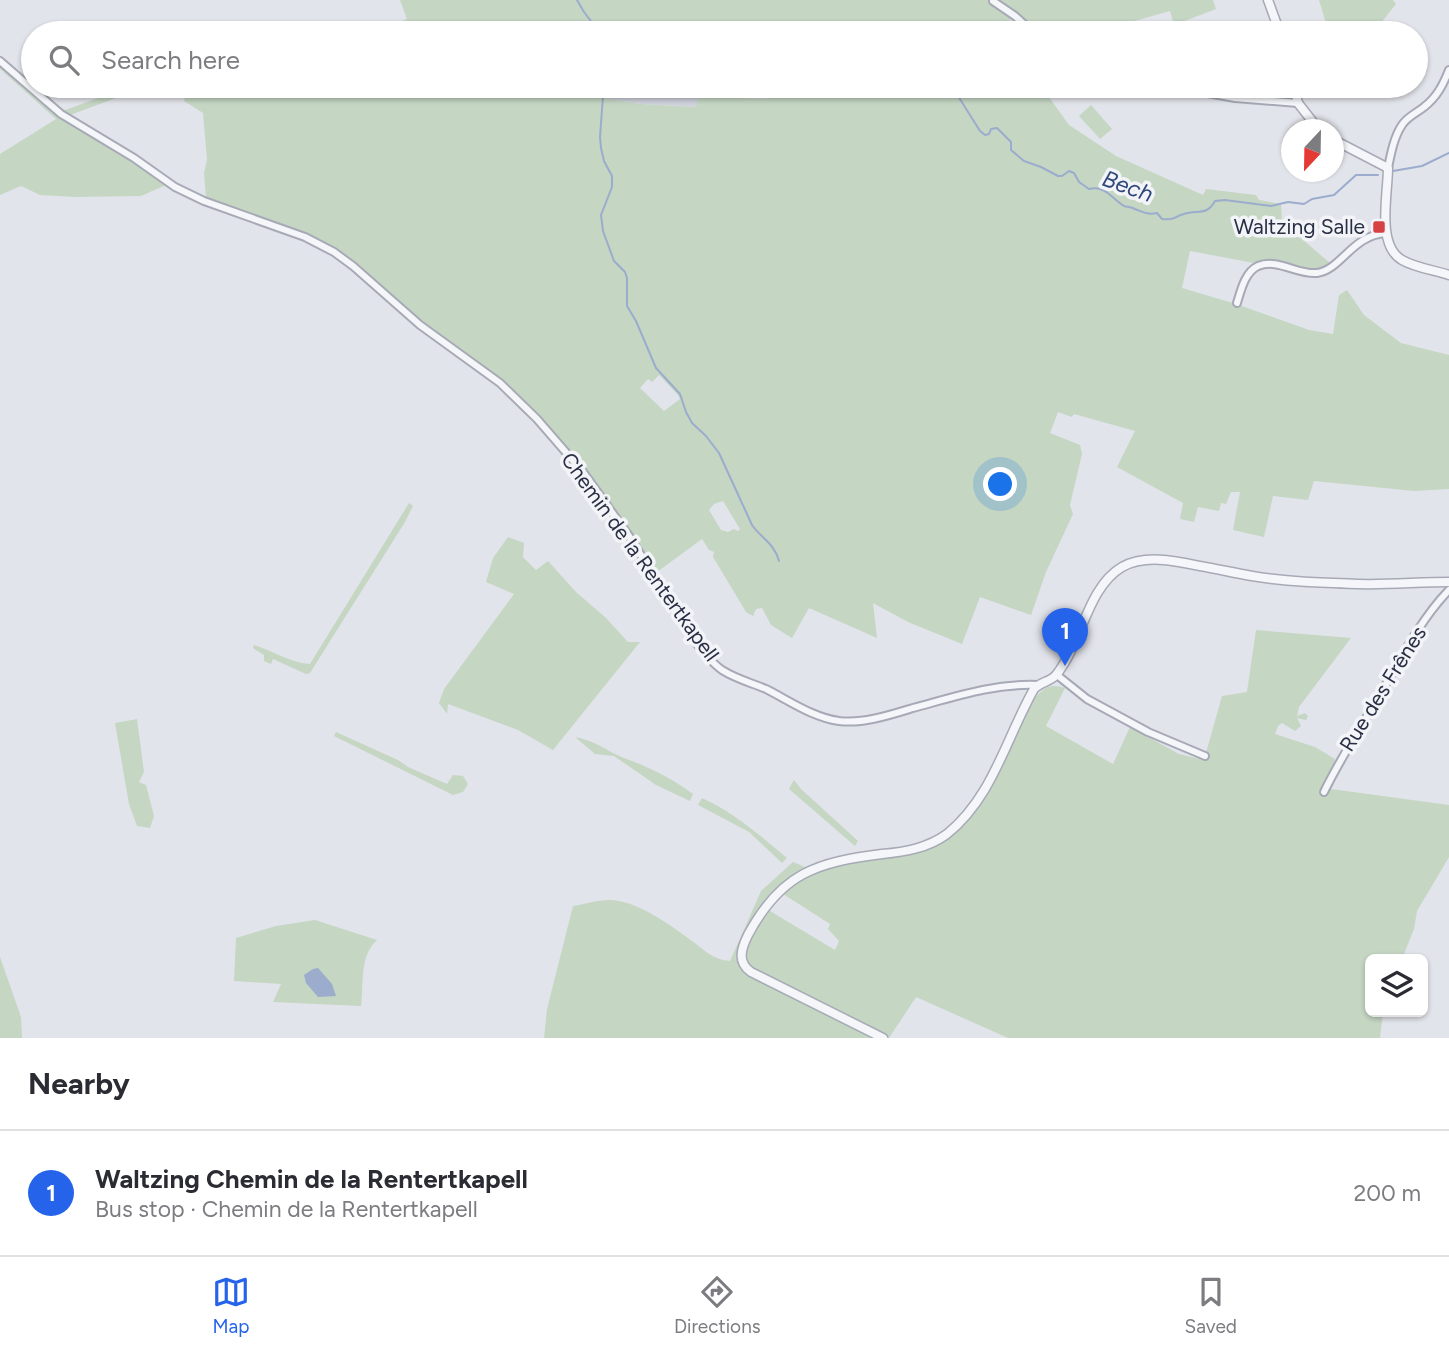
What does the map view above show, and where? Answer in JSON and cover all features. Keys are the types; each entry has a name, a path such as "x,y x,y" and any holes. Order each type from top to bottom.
{"street":[{"path":"1268,0 1276,21"},
{"path":"993,1 1021,21"},
{"name":"Chemin de la Rentertkapell","path":"0,61 21,79"},
{"path":"1449,70 1434,99 1408,117 1392,150 1388,168 1386,233 1392,252 1401,259 1449,275"},
{"name":"Chemin de la Rentertkapell","path":"43,98 61,114 134,158 175,187 204,201 305,237 334,252 420,325 500,383 537,419 583,472 629,536 696,643 709,659 723,670 809,712 841,721 897,713 974,691 1018,684 1038,685 1057,675"},
{"path":"1235,98 1298,103"},
{"path":"1297,98 1310,119"},
{"path":"1344,145 1388,168"},
{"path":"1237,303 1247,276 1256,267 1278,264 1319,273 1332,266 1363,239 1386,233"},
{"path":"1205,756 1148,732 1087,699 1057,675 1074,647 1098,591 1108,578 1123,567 1153,560 1299,581 1361,584 1449,582"},
{"name":"Rue des Frênes","path":"1324,792 1338,762 1408,648 1439,600 1449,590"},
{"path":"883,1038 751,972 741,962 745,942 765,908 791,881 810,870 828,863 904,852 929,845 961,821 992,778 1029,698 1038,685"}],"shaded area":[{"path":"604,98 699,98 697,107 640,104"}],"green space":[{"path":"400,0 1213,0 1216,9 1184,21 1173,21 1170,11 1135,21 1026,21 1015,17 1010,21 402,21 407,19"},
{"path":"1319,0 1393,0 1396,4 1383,21 1325,21"},
{"path":"0,57 21,77 21,88 0,69"},
{"path":"32,98 44,98 65,110 98,98 116,98 70,115 139,157 182,189 206,198 204,173 207,160 203,113 184,101 185,98 604,98 640,104 696,107 698,98 1050,98 1069,125 1116,156 1203,195 1206,189 1256,195 1259,200 1281,204 1282,222 1330,263 1320,269 1309,270 1279,261 1254,263 1190,251 1182,288 1309,330 1333,334 1339,295 1347,290 1364,315 1401,343 1449,355 1449,489 1414,491 1314,481 1308,500 1273,496 1264,537 1233,530 1240,492 1231,492 1226,504 1221,503 1219,511 1198,507 1194,522 1180,519 1183,503 1117,467 1135,431 1058,412 1050,433 1080,445 1082,454 1070,505 1073,514 1046,572 1031,615 980,597 962,644 908,622 873,603 877,638 809,608 792,638 771,625 762,608 756,609 753,616 746,612 713,557 714,552 709,550 702,539 657,572 618,512 574,456 525,404 471,357 465,361 404,315 330,253 293,235 215,208 166,185 141,196 40,195 21,186 0,195 0,154 56,119","holes":["659,375 680,399 664,411 640,388 648,379 652,382","723,501 740,529 728,532 721,530 709,510 714,504"]},
{"path":"1091,105 1112,129 1100,139 1079,116"},
{"path":"409,503 413,506 405,522 310,673 306,674 273,659 271,664 264,661 264,655 253,648 254,645 310,664"},
{"path":"508,537 524,543 523,557 536,570 548,561 628,642 640,642 553,750 518,730 448,704 447,714 439,703 444,689 514,594 486,582 493,558"},
{"path":"1256,630 1351,638 1299,707 1297,716 1305,713 1308,716 1306,720 1297,718 1301,726 1295,731 1282,723 1275,734 1315,747 1335,759 1334,763 1344,761 1331,789 1449,805 1449,857 1417,911 1414,929 1404,954 1365,954 1365,1017 1382,1017 1380,1038 1008,1038 916,997 889,1038 544,1038 547,1009 573,906 610,900 631,904 664,921 714,957 730,961 761,891 793,862 805,867 841,857 903,847 927,840 944,831 988,778 1033,699 1048,687 1065,688 1046,726 1113,764 1130,727 1179,754 1204,760 1222,696 1247,692","holes":["780,892 830,924 828,929 839,941 835,950 765,908"]},
{"path":"137,719 144,772 139,782 146,785 154,816 150,828 137,826 129,804 115,723"},
{"path":"336,732 447,784 453,775 463,776 468,784 463,792 453,795 334,736"},
{"path":"575,737 676,782 693,794 690,801 656,785 614,756 595,754"},
{"path":"794,780 858,841 855,846 789,789"},
{"path":"702,798 736,817 787,858 782,863 749,832 698,805"},
{"path":"315,920 377,940 365,962 361,1006 273,1002 281,984 234,981 236,938 276,926"},
{"path":"0,957 21,1017 22,1038 0,1038"}],"water":[{"path":"318,968 332,984 336,996 318,997 306,983 304,975"}],"waterway":[{"name":"Bech","path":"577,0 591,21"},
{"path":"603,98 601,148 612,176 612,187 601,215 603,231 614,261 627,278 627,306 656,368 680,394 692,423 719,453 752,525 771,546 779,561"},
{"name":"Bech","path":"959,98 980,131 985,135 989,134 991,129 997,128 1011,142 1011,150 1024,161 1058,176 1069,171 1074,173 1079,182 1089,189 1100,189 1124,206 1145,213 1157,213 1162,219 1205,211 1215,201 1271,206 1288,202 1304,204 1312,199 1334,195 1356,175 1378,175"},
{"name":"Bech","path":"1393,171 1422,166 1449,153"}],"place":[{"name":"Waltzing Salle","path":"1379,227"},
{"name":"Waltzing Chemin de la Rentertkapell","path":"1065,666"}]}
